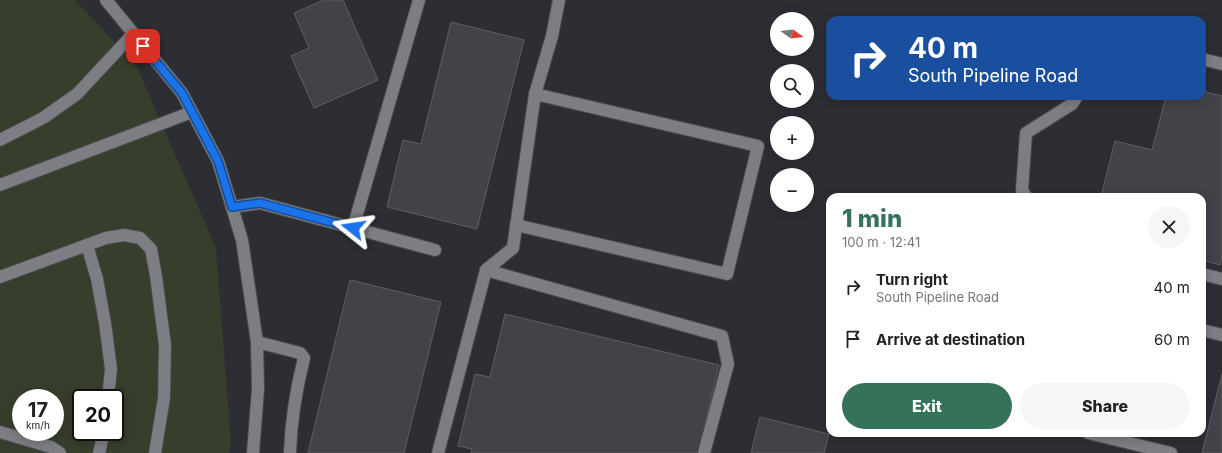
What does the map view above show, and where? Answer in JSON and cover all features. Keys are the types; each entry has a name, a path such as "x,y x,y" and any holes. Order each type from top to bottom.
{"street":[{"path":"106,0 182,93 218,161 242,240 257,342 258,389 252,453"},
{"path":"353,228 420,0"},
{"path":"438,453 486,270 513,248 536,94 552,36 559,0"},
{"path":"0,140 43,118 77,94 134,34"},
{"path":"1206,60 1222,64"},
{"path":"516,225 727,274 758,146 536,94"},
{"path":"1024,193 1022,190 1026,133 1072,104 1074,100"},
{"path":"0,185 192,112"},
{"path":"232,207 260,203 435,250"},
{"path":"0,277 106,238 124,235 140,238 150,249 156,276 165,346 164,398 155,453"},
{"path":"86,245 97,279 105,322 110,369 109,389"},
{"path":"486,270 722,336 728,364 704,453"},
{"path":"1206,275 1222,279"},
{"path":"1206,331 1222,335"},
{"path":"257,342 300,353 304,358 290,430 290,453"},
{"path":"0,432 51,447 60,453"},
{"path":"1104,437 1170,453"},
{"path":"99,453 102,441"}],"green space":[{"path":"0,0 75,0 136,65 216,248 231,443 229,453 0,453"}],"building":[{"path":"324,0 343,0 378,80 314,108 291,56 309,48 294,13"},
{"path":"451,22 524,40 477,229 387,207 403,140 421,144"},
{"path":"1206,92 1222,96 1222,255 1220,265 1206,261 1206,193 1102,193 1115,141 1152,150 1165,100 1206,100"},
{"path":"350,280 441,302 404,453 308,453"},
{"path":"505,314 719,365 698,453 471,453 472,449 458,446 475,374 490,377"},
{"path":"1222,374 1222,453 1202,453"},
{"path":"760,417 826,433 826,437 828,437 824,453 751,453"}],"route":[{"path":"143,46 182,93 218,161 232,207 260,203 353,228"}]}
